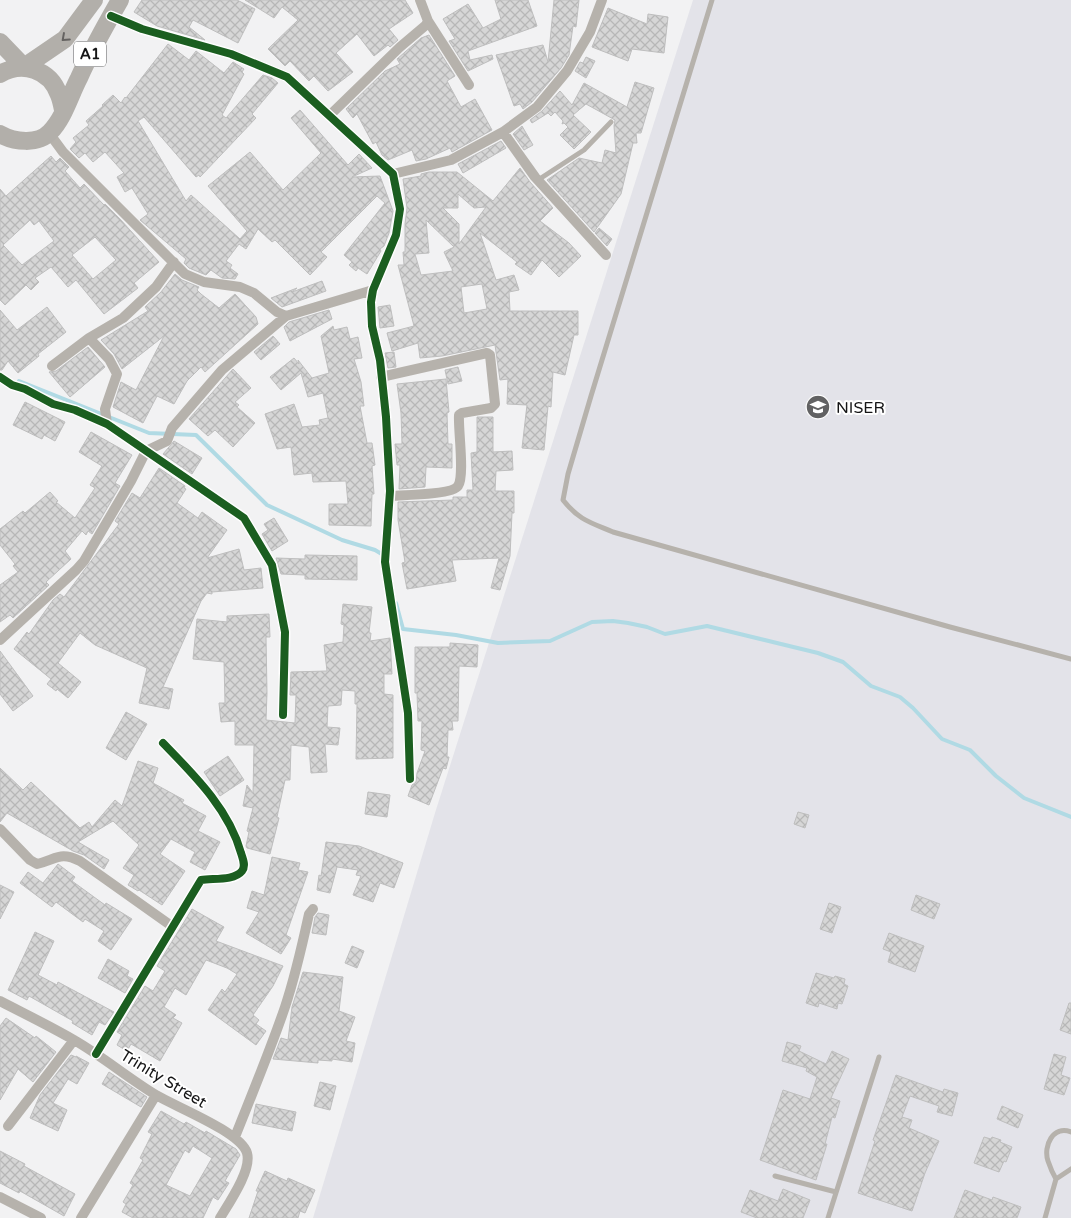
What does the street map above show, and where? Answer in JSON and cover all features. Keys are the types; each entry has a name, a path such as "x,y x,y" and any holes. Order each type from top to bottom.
{"highway":[{"name":"A1","path":"24,66 66,39 94,0"},
{"name":"A1","path":"63,110 97,39 120,0"},
{"path":"0,42 24,66"},
{"path":"0,74 9,69 24,66 39,70 50,80 59,94 63,110 49,133 40,138 0,149"},
{"path":"0,134 13,140 26,141"}],"street":[{"path":"420,0 428,21 469,85"},
{"path":"393,174 452,160 503,132 537,107 567,72 590,32 602,0"},
{"path":"111,16 142,29 231,54 287,77 393,174 400,209 396,235 373,290 371,302 372,326 380,360 386,426 389,496 385,557 408,713 410,779"},
{"path":"330,115 400,47 426,25 428,21"},
{"path":"503,132 538,180 606,255"},
{"path":"49,133 63,152 185,274 204,282 240,287 254,293 277,312 286,316"},
{"path":"52,366 89,338 123,318 156,287 174,262"},
{"path":"0,640 61,585 84,561 131,481 146,451 167,441 172,428 222,370 286,316 373,290"},
{"path":"89,338 108,359 117,374 107,418"},
{"path":"381,377 487,354 490,355 496,404 491,408 462,413 460,415 460,469 458,486 448,490 389,496"},
{"path":"0,377 12,385 25,389 53,404 107,418 146,451 244,518 272,564 285,632 283,715"},
{"path":"96,1054 201,880 226,878 243,870 244,864 231,827 216,803 196,777 163,743"},
{"path":"0,829 30,860 37,864 61,855 70,856 80,861 172,927"},
{"path":"220,1218 242,1179 247,1165 248,1157 246,1150 235,1137 259,1079 284,1008 301,953 309,914 313,909"},
{"name":"Trinity Street","path":"0,1001 74,1040 156,1095 235,1137"},
{"path":"8,1126 74,1040"},
{"path":"81,1218 156,1095"},
{"path":"0,1197 41,1218"}],"lane":[{"path":"712,0 590,396 568,474 563,500 581,519 612,532 941,625 1071,659"},
{"path":"538,180 584,150 612,122"},
{"path":"828,1218 880,1057"},
{"path":"1045,1218 1056,1179 1048,1161 1046,1150 1049,1139 1057,1132 1067,1130 1071,1132"},
{"path":"1056,1179 1071,1169"},
{"path":"775,1176 836,1192"}],"shaded area":[{"name":"NISER","path":"693,0 1071,0 1071,1218 313,1218 435,813"}],"building":[{"path":"142,0 237,0 255,9 238,43 193,20 189,27 205,40 157,26 134,12"},
{"path":"245,0 405,0 413,13 389,29 398,40 374,56 357,34 336,53 353,72 328,91 314,76 309,81 290,61 285,66 268,49 298,20 282,7 274,18"},
{"path":"495,0 528,0 537,26 468,51 470,60 492,55 493,59 468,71 449,41 455,39 443,19 468,4 483,28 501,19"},
{"path":"554,0 579,0 576,27 573,26 569,55 561,68 532,102 523,109 520,104 514,106 496,55 543,45 548,62"},
{"path":"608,8 647,24 648,14 668,17 664,53 632,49 628,61 592,47"},
{"path":"429,35 455,76 447,81 461,107 475,99 492,130 452,152 450,148 426,159 416,161 412,150 388,160 382,155 376,142 373,144 357,114 353,118 346,109 385,71 400,64 397,59 421,38"},
{"path":"168,44 189,60 196,51 224,73 233,62 244,69 242,72 244,74 222,115 226,118 263,75 272,78 278,83 252,114 256,118 200,177 199,175 196,177 144,117 138,121 186,201 191,195 240,239 247,231 208,186 250,152 283,190 321,153 291,118 300,110 348,165 359,154 372,168 352,177 380,176 393,211 389,233 384,246 380,249 381,251 367,274 358,268 356,271 349,265 352,262 344,255 385,203 377,196 321,252 327,257 310,275 275,240 272,242 258,229 246,249 239,244 226,261 232,265 230,268 238,274 235,279 222,278 211,270 206,275 189,268 184,263 186,259 140,220 148,214 132,188 125,192 117,177 124,173 105,152 93,162 85,153 79,158 70,149 76,142 73,138 89,125 86,121 113,95 121,103"},
{"path":"586,57 595,61 586,78 575,71 580,62 583,63"},
{"path":"635,82 654,88 641,133 636,133 637,143 633,143 621,194 594,232 547,180 579,158 602,163 605,150 616,153 615,120 586,104 573,115 591,132 574,149 560,135 568,127 564,123 562,124 563,121 555,112 551,116 548,113 532,123 530,120 542,111 560,91 572,105 584,83 627,107"},
{"path":"522,126 533,145 524,150 513,134"},
{"path":"501,141 506,148 463,173 458,164"},
{"path":"51,156 56,162 60,158 69,167 65,171 80,188 84,184 120,219 159,262 134,283 138,288 104,314 76,280 68,287 51,267 35,278 39,282 31,290 26,285 5,305 0,300 0,189 6,196","holes":["30,220 34,225 39,221 54,241 22,265 3,245","95,237 116,260 93,279 72,255"]},
{"path":"520,168 553,208 540,221 569,243 581,256 559,277 542,260 531,275 515,264 517,262 480,233 496,280 514,275 519,290 509,292 510,311 578,311 578,335 574,335 565,375 553,372 551,407 548,406 544,450 522,448 527,405 507,404 508,379 500,380 495,345 442,356 420,358 418,343 392,351 387,333 414,326 398,265 404,265 403,252 405,252 407,208 403,179 421,176 421,174 429,172 457,172 493,201","holes":["458,194 474,208 486,207 459,244 459,224 443,208 458,208","426,220 454,247 444,252 453,271 421,275 415,254 429,253","482,284 487,309 464,313 461,287"]},
{"path":"599,228 612,239 607,246 595,233"},
{"path":"175,274 182,280 199,287 197,290 219,308 235,294 256,317 258,324 205,372 201,367 187,381 174,404 157,396 143,423 113,407 121,382 136,390 164,336 122,369 114,354 101,340 148,311 145,307 161,292"},
{"path":"322,281 326,291 282,307 271,298 297,288 292,292"},
{"path":"390,305 394,326 380,328 378,307"},
{"path":"47,307 66,332 18,373 8,361 0,370 0,310 17,330"},
{"path":"329,310 332,319 290,341 284,327 289,322"},
{"path":"333,326 334,330 347,327 350,339 358,337 362,358 354,359 361,382 364,406 360,406 367,443 372,443 375,465 372,466 374,494 372,494 371,526 329,525 329,504 348,504 346,481 313,482 312,473 294,475 291,447 277,449 265,414 294,404 302,427 320,425 319,420 328,418 323,393 308,397 301,373 281,390 270,377 294,358 299,364 298,360 312,378 329,373 321,336"},
{"path":"273,336 280,344 261,360 254,352"},
{"path":"88,347 105,367 70,397 49,372 56,371"},
{"path":"394,352 396,367 388,368 385,353"},
{"path":"458,367 462,381 448,384 445,370"},
{"path":"233,369 251,388 235,402 239,405 237,407 255,423 233,447 215,430 208,436 189,419"},
{"path":"446,379 449,412 447,413 448,444 452,444 452,468 426,467 425,487 399,489 400,465 397,465 395,444 402,444 401,413 397,384"},
{"path":"25,402 65,422 55,441 44,435 42,439 13,425"},
{"path":"477,417 493,417 493,452 512,451 513,470 496,471 495,491 514,491 510,556 500,590 491,588 499,558 452,560 456,581 407,589 402,563 405,562 398,520 398,502 453,500 453,497 467,497 467,490 473,490 471,453 477,452"},
{"path":"91,432 132,455 115,483 120,486 92,534 88,531 86,535 82,531 65,551 71,559 46,582 49,585 13,618 10,615 0,622 0,585 18,572 13,566 15,564 0,545 0,529 23,511 25,513 50,492 58,501 56,502 75,518 95,488 90,485 102,466 79,452"},
{"path":"174,441 202,458 192,474 163,454"},
{"path":"159,468 185,486 184,488 186,489 177,503 198,518 202,512 227,530 207,558 239,549 244,570 261,568 263,588 207,593 201,601 163,687 173,689 169,709 139,703 147,668 95,645 80,633 58,663 81,682 68,698 47,684 51,679 14,649 27,632 29,634 53,600 60,594 64,597 119,524 115,521 132,493 140,498"},
{"path":"274,518 288,541 272,551 262,534 268,530 264,524"},
{"path":"305,555 357,556 357,580 305,579 305,575 281,574 276,558 305,559"},
{"path":"343,604 372,607 370,641 390,638 392,674 384,674 384,694 393,695 393,758 356,759 357,704 355,704 355,691 342,690 341,705 328,706 327,727 340,728 338,745 325,744 327,772 311,773 309,747 291,745 290,780 285,780 277,817 279,818 270,854 247,848 249,832 247,831 253,808 243,806 247,785 253,793 254,745 235,745 235,721 221,722 219,703 225,703 224,662 193,659 197,619 227,622 227,616 269,614 270,637 266,637 266,720 295,723 296,695 290,695 291,672 327,671 324,645 343,642 344,625 341,624"},
{"path":"450,643 478,645 477,667 459,666 458,721 452,721 453,730 448,730 447,757 449,757 446,769 443,768 429,805 408,796 412,785 416,782 417,773 425,751 421,750 422,721 418,721 417,693 415,693 415,647 450,647"},
{"path":"0,651 33,696 13,711 0,694"},
{"path":"126,712 147,724 126,760 106,748"},
{"path":"228,756 244,780 220,796 204,772"},
{"path":"138,761 158,768 153,783 184,800 182,803 206,816 198,831 220,842 205,870 190,862 195,852 171,839 160,854 185,871 162,905 128,885 134,875 123,868 139,845 113,821 78,842 109,860 104,869 84,855 73,851 7,813 0,822 0,768 23,790 31,782 80,828 89,822 92,827 115,800 122,806"},
{"path":"368,792 390,795 387,817 365,814"},
{"path":"798,812 809,815 805,828 794,824"},
{"path":"326,842 359,846 403,863 394,888 380,883 373,902 353,895 361,876 356,875 358,870 337,867 330,893 317,890"},
{"path":"272,857 300,863 298,870 308,872 286,935 291,938 281,954 246,933 259,912 247,908 252,891 264,895"},
{"path":"58,864 75,877 72,881 105,905 106,903 132,919 111,950 98,941 104,931 85,919 83,922 56,902 52,907 20,883 28,872 43,883"},
{"path":"0,885 14,892 0,919"},
{"path":"916,895 940,904 934,919 911,910"},
{"path":"829,903 841,907 832,933 820,929"},
{"path":"192,909 224,927 216,941 283,966 273,986 253,1015 259,1020 256,1024 266,1031 256,1045 208,1010 222,989 225,992 237,974 206,960 186,995 175,988 164,1007 176,1015 173,1018 182,1023 160,1061 131,1044 127,1051 117,1045 122,1035 117,1032 145,986 153,991 165,971 157,966"},
{"path":"318,913 329,915 326,935 312,933 315,917"},
{"path":"35,932 54,941 38,975 57,985 58,982 114,1012 105,1025 99,1022 92,1035 72,1023 73,1021 29,996 27,1000 8,990"},
{"path":"889,933 924,946 915,972 888,962 891,952 883,949"},
{"path":"352,946 364,951 357,968 345,963"},
{"path":"108,959 129,971 127,976 133,979 125,993 98,978"},
{"path":"303,972 343,977 339,1011 355,1017 346,1041 355,1043 352,1062 332,1059 332,1061 318,1060 318,1063 273,1059 281,1038 288,1040 292,1007"},
{"path":"816,973 845,979 844,984 848,986 842,1004 838,1003 837,1009 819,1003 818,1007 806,1003"},
{"path":"1069,1003 1071,1003 1071,1034 1060,1030"},
{"path":"6,1018 35,1038 36,1036 56,1052 33,1082 18,1069 0,1100 0,1026"},
{"path":"787,1042 801,1046 799,1051 826,1064 832,1051 849,1059 831,1098 840,1101 835,1118 832,1117 825,1144 827,1144 816,1180 760,1160 783,1090 810,1099 817,1077 806,1071 807,1068 782,1061"},
{"path":"1054,1054 1066,1057 1061,1075 1070,1078 1064,1095 1044,1089"},
{"path":"71,1055 89,1063 77,1084 68,1079 53,1103 67,1110 58,1131 30,1118 40,1095"},
{"path":"109,1072 147,1097 141,1107 102,1084"},
{"path":"896,1075 943,1092 944,1089 958,1093 952,1116 937,1112 939,1106 910,1096 902,1117 912,1120 909,1128 939,1141 925,1173 912,1211 858,1193 875,1141 873,1140"},
{"path":"320,1082 336,1086 330,1110 314,1106"},
{"path":"256,1104 296,1112 292,1131 252,1123"},
{"path":"1002,1106 1023,1115 1018,1128 997,1119"},
{"path":"161,1111 184,1124 186,1122 205,1133 206,1131 236,1149 240,1155 225,1181 229,1183 218,1200 213,1197 203,1218 133,1218 122,1212 126,1204 123,1202 133,1185 130,1183 143,1160 140,1158 152,1134 148,1132","holes":["193,1146 212,1158 190,1196 166,1185 185,1150 189,1153"]},
{"path":"984,1137 1001,1140 1000,1142 1012,1147 1006,1162 1004,1161 999,1172 974,1163"},
{"path":"0,1151 75,1194 64,1216 20,1191 19,1193 0,1183"},
{"path":"265,1171 287,1181 288,1178 315,1190 305,1213 300,1211 298,1218 249,1218 258,1191 256,1191"},
{"path":"783,1189 810,1200 803,1218 757,1218 741,1212 750,1190 778,1201"},
{"path":"965,1190 992,1200 993,1197 1021,1207 1017,1218 954,1218"}],"waterway":[{"path":"19,381 149,433 196,435 267,505 342,540 375,550 385,556"},
{"path":"396,603 403,629 456,635 498,643 550,641 592,622 613,621 647,627 665,634 707,626 818,653 843,662 871,686 900,697 942,739 970,750 996,776 1024,798 1071,817"}],"cycle path":[{"path":"111,16 142,29 231,54 287,77 393,174 400,209 396,235 373,290 371,302 372,326 380,360 386,417 390,491 385,562 408,713 410,779"},
{"path":"0,377 12,385 25,389 53,404 75,410 107,424 244,518 272,565 285,632 283,715"},
{"path":"96,1054 201,880 234,876 242,871 244,867 235,837 219,807 198,780 163,743"}],"place":[{"name":"NISER","path":"818,407"}]}
